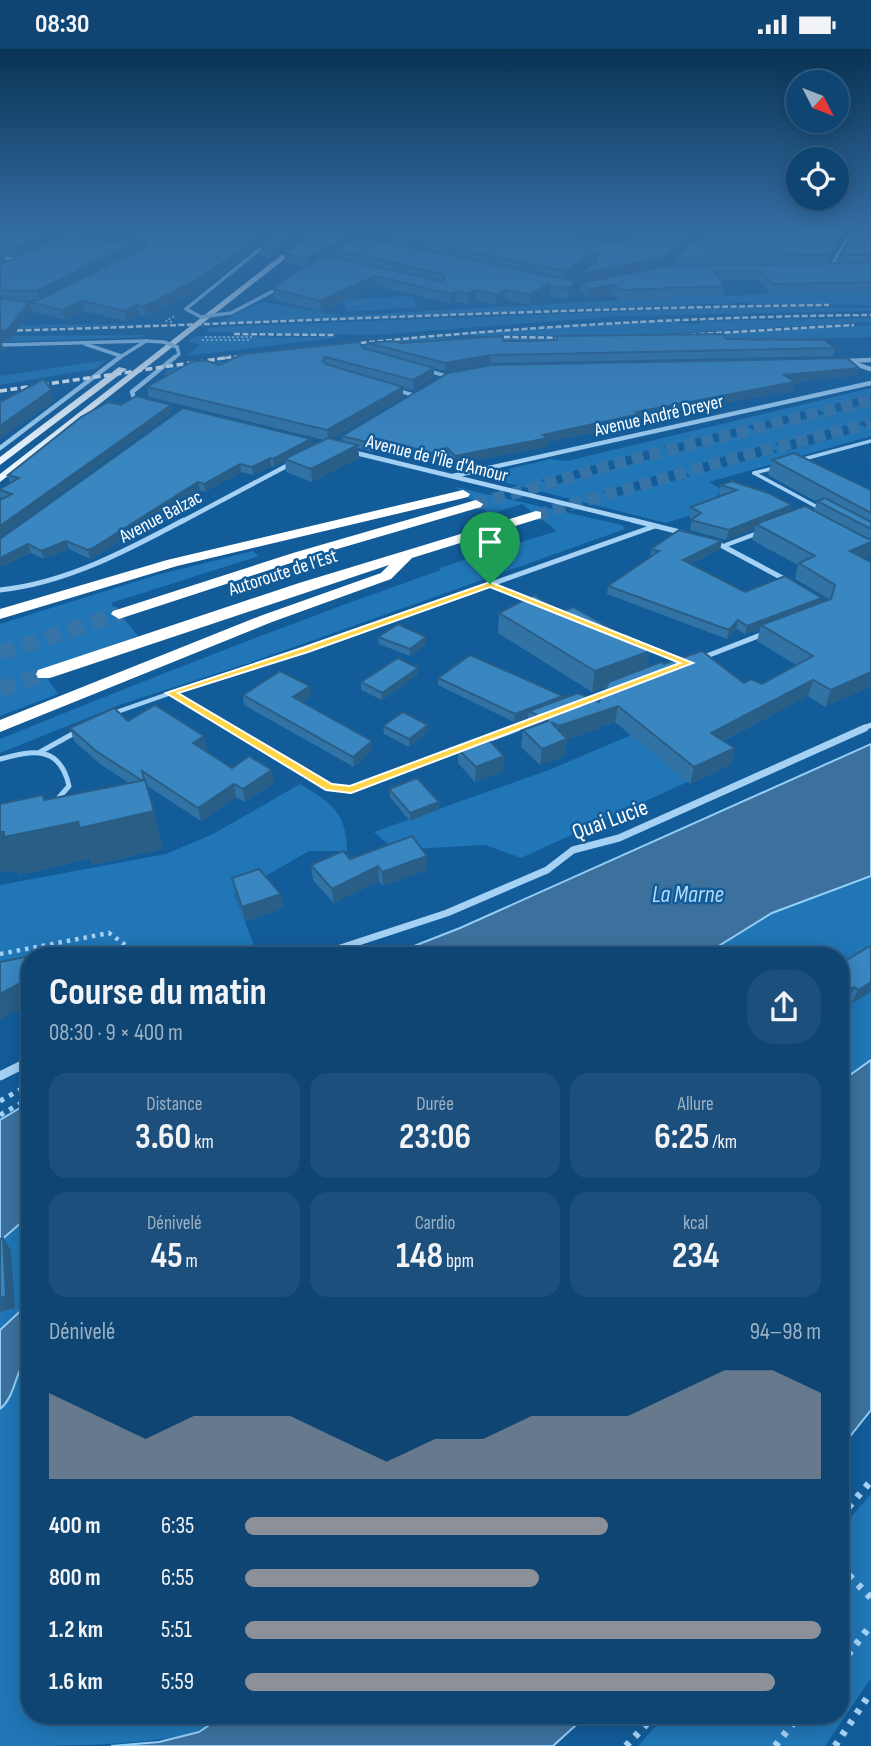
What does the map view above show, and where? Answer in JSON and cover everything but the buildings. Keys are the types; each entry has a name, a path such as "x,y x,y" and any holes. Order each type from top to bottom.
{"highway":[{"path":"0,614 115,577 463,494"},
{"name":"Autoroute de l’Est","path":"119,614 476,504"},
{"name":"Autoroute de l’Est","path":"44,674 411,552 536,515"},
{"path":"0,726 266,619 386,576 411,552"}],"main road":[{"path":"0,462 199,308"},
{"path":"0,479 219,308"}],"street":[{"path":"187,308 201,317 231,313 240,308"},
{"path":"0,448 121,356 146,341"},
{"path":"0,345 146,341 164,342 177,347 179,354 132,392 134,398 149,403"},
{"path":"78,342 121,356"},
{"path":"831,361 871,361"},
{"path":"844,361 871,369"},
{"path":"436,381 455,373"},
{"name":"Avenue André Dreyer","path":"453,476 871,383"},
{"path":"402,401 419,391"},
{"name":"Avenue de l'Île d'Amour","path":"339,449 688,534"},
{"name":"Avenue Balzac","path":"0,590 18,588 110,560 302,458"},
{"path":"171,693 305,650 655,526"},
{"path":"710,540 726,545 794,584"},
{"path":"490,584 540,604"},
{"path":"676,668 775,629"},
{"path":"614,634 689,663"},
{"path":"572,707 611,692"},
{"path":"171,693 330,787 351,790 546,717"},
{"name":"Quai Lucie","path":"343,947 447,913 547,870 573,850 619,838 871,725"},
{"path":"0,1076 21,1066"}],"lane":[{"path":"429,371 446,376"},
{"path":"394,389 413,395"},
{"path":"792,462 871,441"},
{"path":"780,466 754,473 820,509 811,513"},
{"path":"726,545 765,530"},
{"path":"105,717 171,693"},
{"path":"40,753 83,728"},
{"path":"0,759 25,752 40,753 56,757 65,764 69,786 55,802 44,808"}],"path":[{"path":"177,347 196,340 249,340 251,337 195,336"},
{"path":"36,947 109,933 128,947"},
{"path":"0,954 21,950"},
{"path":"0,1101 21,1089"},
{"path":"0,1115 21,1103"},
{"path":"849,1507 871,1481"},
{"path":"849,1575 871,1598"},
{"path":"849,1653 871,1625"},
{"path":"835,1746 871,1692"},
{"path":"626,1746 647,1724"},
{"path":"775,1746 793,1724"}],"shaded area":[{"path":"248,308 297,308 342,316 478,308 603,308 216,323"},
{"path":"345,308 400,308 346,312"},
{"path":"708,308 871,308 871,311 620,316 375,335 205,332 211,327"},
{"path":"871,318 871,322 645,335 476,336 466,333 659,321 698,324 704,321"},
{"path":"173,324 0,329 0,325"},
{"path":"871,325 871,337 391,349 162,375 174,367 417,338 647,338"},
{"path":"146,335 145,337 0,342 0,336"},
{"path":"195,336 341,337 187,356 201,344 187,342"},
{"path":"107,360 95,369 0,385 0,376"},
{"path":"871,388 871,395 826,406 836,412 871,403 871,419 856,423 871,429 871,436 709,482 724,491 716,494 731,502 666,523 484,475 550,459 567,461","holes":["815,408 825,414 756,431 747,426","846,425 858,432 787,451 775,444","736,428 746,434 673,453 664,447","765,445 778,452 701,473 691,466","652,449 661,456 550,486 541,480","680,468 690,476 612,498 602,492"]},
{"path":"455,487 622,525 625,529 249,663 122,704 0,753 0,739 110,695 441,570 439,568 557,531 522,504 490,514"},
{"path":"253,551 259,556 111,603 138,636 42,670 58,694 0,716 0,624 153,576"},
{"path":"697,707 727,746 696,778 521,858 485,845 395,850 374,832 549,770"},
{"path":"300,784 328,803 340,817 347,851 309,851 234,894 255,947 21,947 21,964 0,970 0,885 166,854 213,834"},
{"path":"871,876 871,1060 849,1076 849,947 717,947 772,913"},
{"path":"21,1223 21,1310 0,1330 0,1241"},
{"path":"21,1368 21,1724 211,1724 207,1727 196,1733 124,1743 0,1746 0,1409 10,1397"},
{"path":"871,1494 871,1678 849,1711 849,1520"},
{"path":"658,1724 840,1724 825,1746 638,1746"}],"water":[{"name":"La Marne","path":"871,744 871,876 772,913 717,947 411,947 460,928"},
{"path":"871,1060 871,1410 849,1438 849,1076"},
{"path":"21,1107 21,1223 0,1241 0,1120"},
{"path":"21,1310 21,1368 10,1397 0,1409 0,1330"},
{"path":"211,1724 577,1724 553,1746 111,1746 159,1742 199,1732"}],"tunnel":[{"path":"476,504 637,458 871,400"},
{"path":"536,515 745,455 871,423"},
{"path":"0,653 119,614"},
{"path":"0,689 44,674"}],"railway":[{"path":"0,331 676,308"},
{"path":"219,359 380,341 544,328 707,319 871,315"},
{"path":"682,335 854,325"},
{"path":"234,334 336,335"},
{"path":"504,337 574,338"},
{"path":"219,359 231,357"},
{"path":"0,391 219,359"}],"route":[{"path":"490,584 689,663 351,790 330,787 171,693 305,650 490,584"}]}
